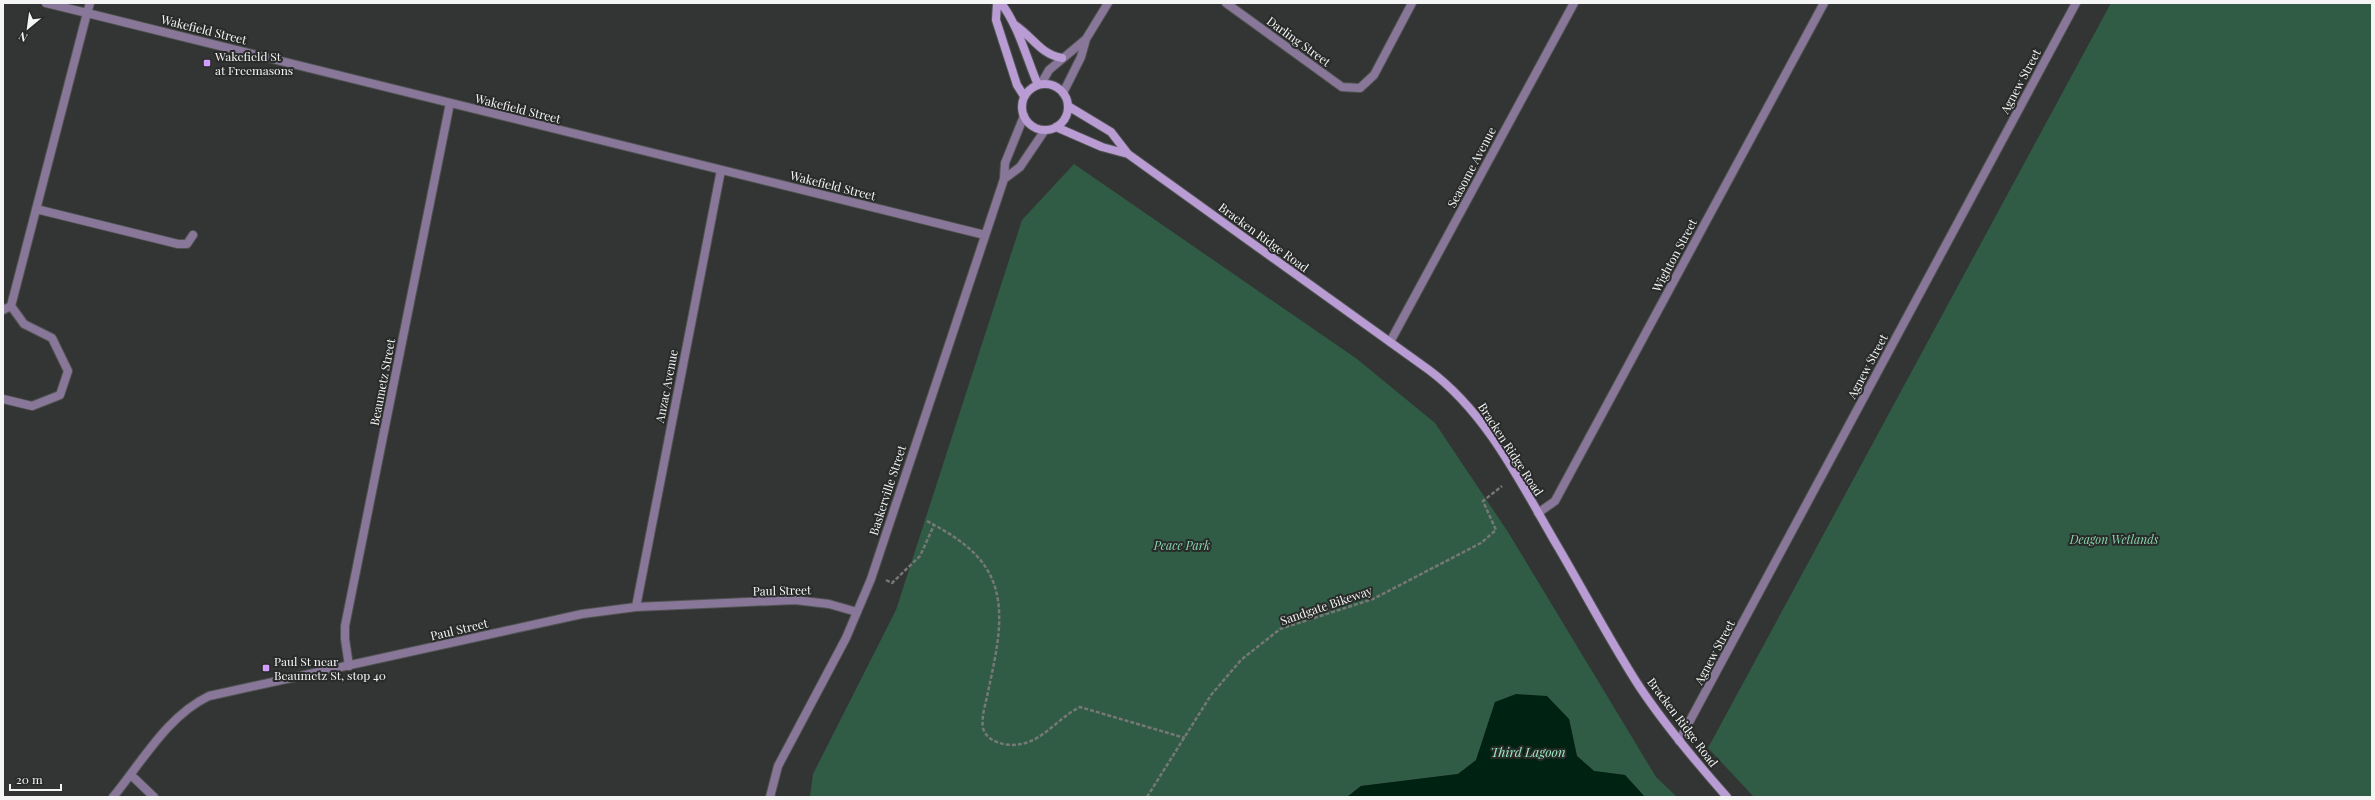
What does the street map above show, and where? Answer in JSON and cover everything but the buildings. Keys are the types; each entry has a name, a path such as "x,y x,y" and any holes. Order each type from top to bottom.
{"main road":[{"path":"997,3 996,20 1017,84 1024,96"},
{"path":"1001,3 1012,18 1024,52 1040,84"},
{"path":"1015,25 1026,33 1048,55 1062,58"},
{"path":"1040,84 1053,85 1063,93 1068,106 1065,118 1056,127 1045,130 1032,126 1024,116 1022,109 1024,96 1028,91 1040,84"},
{"name":"Bracken Ridge Road","path":"1068,106 1110,132 1128,154 1450,385 1468,404 1503,454 1639,686 1679,741 1727,797"},
{"name":"Bracken Ridge Road","path":"1056,127 1102,147 1128,154"}],"street":[{"name":"Wakefield Street","path":"46,3 985,235"},
{"path":"3,310 11,306 90,3"},
{"path":"1063,93 1082,57 1086,39 1108,3"},
{"name":"Darling Street","path":"1226,3 1342,87 1360,88 1374,75 1412,3"},
{"name":"Seasome Avenue","path":"1390,342 1574,3"},
{"name":"Wighton Street","path":"1538,513 1555,500 1824,3"},
{"name":"Agnew Street","path":"1679,741 2076,3"},
{"path":"1040,84 1049,70 1086,39"},
{"name":"Beaumetz Street","path":"349,666 344,639 345,626 450,103"},
{"name":"Baskerville Street","path":"770,797 778,766 822,683 857,612 874,570 1004,179 1005,163 1024,116"},
{"path":"1004,179 1020,168 1045,130"},
{"name":"Anzac Avenue","path":"636,607 721,170"},
{"path":"36,209 178,244 187,244 193,235"},
{"path":"3,399 32,406 60,395 68,371 52,338 24,324 11,306"},
{"name":"Paul Street","path":"113,797 176,717 191,704 209,696 582,614 636,607 795,600 830,604 857,612"},
{"path":"131,775 154,797"}],"path":[{"name":"Sandgate Bikeway","path":"1147,797 1211,695 1241,660 1280,629 1373,599 1481,543 1496,530 1483,501 1502,486"},
{"path":"927,521 970,547 995,586 1000,609 997,650 982,718 986,734 992,740 1009,745 1034,740 1080,707 1185,738"},
{"path":"886,580 892,583 920,556 934,525"}],"green space":[{"name":"Deagon Wetlands","path":"2111,3 2372,3 2372,797 1754,797 1708,748"},
{"name":"Peace Park","path":"1074,164 1357,359 1435,423 1508,532 1656,777 1677,797 1645,797 1625,775 1594,771 1577,756 1569,719 1495,702 1476,761 1458,774 1361,786 1347,797 810,797 813,774 896,610 1022,220"}],"water":[{"name":"Third Lagoon","path":"1516,694 1547,696 1569,719 1577,756 1594,771 1625,775 1645,797 1347,797 1361,786 1458,774 1476,760 1495,702"}],"place":[{"name":"Wakefield St at Freemasons","path":"207,63"},
{"name":"Paul St near Beaumetz St, stop 40","path":"266,668"}]}
